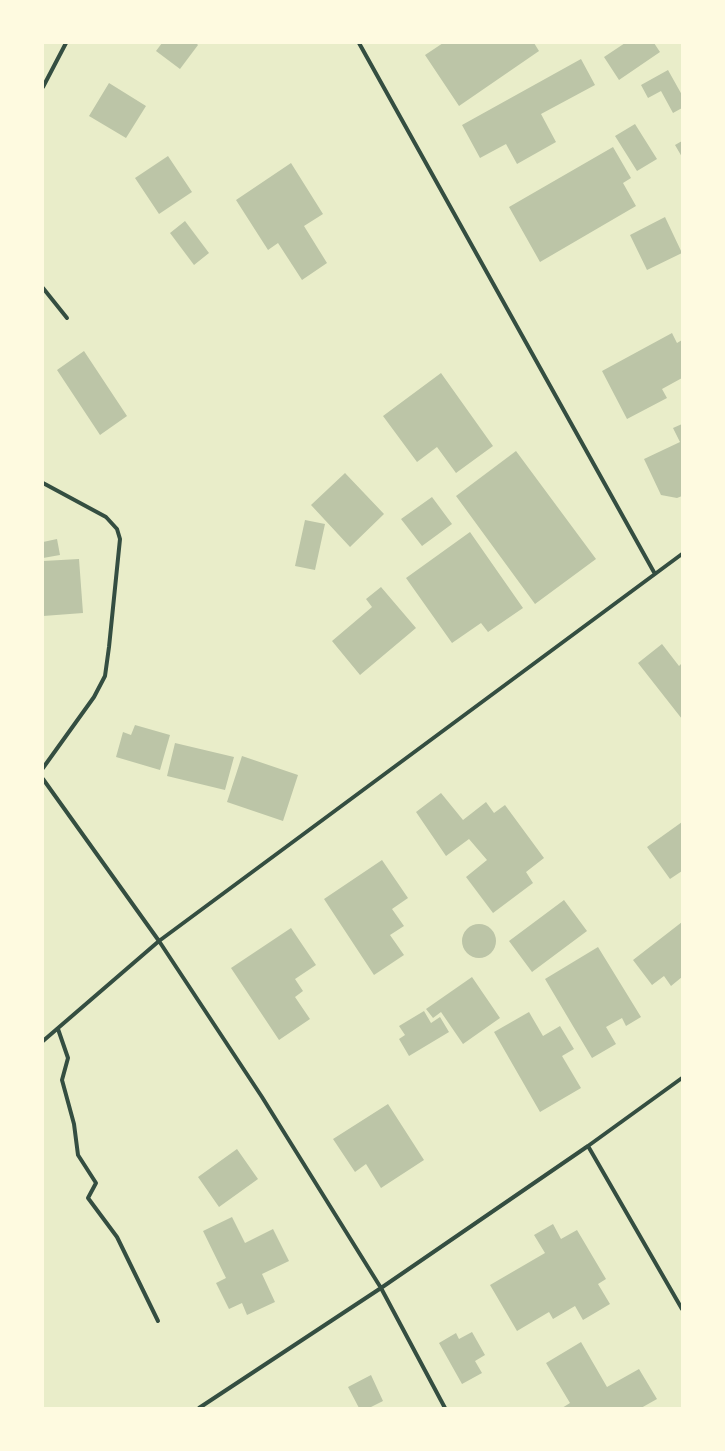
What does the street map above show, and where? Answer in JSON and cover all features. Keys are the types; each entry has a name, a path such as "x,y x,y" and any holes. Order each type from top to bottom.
{"street":[{"path":"43,87 66,43"},
{"path":"359,43 655,574"},
{"path":"43,288 67,318"},
{"path":"43,483 106,517 117,529 120,540 105,676 94,697 43,768"},
{"path":"43,1041 160,942 682,554"},
{"path":"43,779 160,942 262,1097 381,1288 445,1408"},
{"path":"58,1029 68,1058 62,1080 74,1124 78,1155 96,1183 88,1198 117,1237 158,1321"},
{"path":"199,1408 381,1288 588,1146 682,1078"},
{"path":"588,1146 682,1309"}],"building":[{"path":"162,43 196,43 198,45 180,69 156,51"},
{"path":"443,43 534,43 539,51 459,106 425,55"},
{"path":"625,43 654,43 660,52 619,80 604,57"},
{"path":"581,59 595,85 541,114 556,142 517,164 506,144 480,158 462,125"},
{"path":"668,70 682,95 682,108 673,113 661,91 648,98 641,85"},
{"path":"109,83 146,106 126,138 89,116"},
{"path":"635,124 657,159 637,171 615,136"},
{"path":"682,141 682,157 675,145"},
{"path":"613,147 631,178 623,183 636,206 540,262 509,207"},
{"path":"168,156 192,192 159,214 135,178"},
{"path":"291,163 323,214 304,226 327,263 302,280 278,243 268,250 236,200"},
{"path":"665,217 682,253 647,270 630,235"},
{"path":"185,221 209,253 194,265 170,233"},
{"path":"672,333 677,343 682,340 682,378 662,389 667,398 627,419 602,371"},
{"path":"84,351 127,416 100,435 57,370"},
{"path":"441,373 493,446 456,473 437,447 417,462 383,416"},
{"path":"682,424 682,496 677,498 661,495 644,459 680,442 673,428"},
{"path":"516,451 596,559 535,604 456,496"},
{"path":"345,473 384,514 350,547 311,505"},
{"path":"432,497 452,524 422,546 401,519"},
{"path":"305,520 325,524 315,570 295,566"},
{"path":"470,532 523,608 488,632 481,623 452,643 406,578"},
{"path":"57,539 60,555 43,558 43,542"},
{"path":"79,559 83,613 43,616 43,561"},
{"path":"381,587 416,628 360,675 332,641 372,607 366,599"},
{"path":"662,644 679,666 682,663 682,719 638,663"},
{"path":"135,725 170,735 160,770 116,757 123,732 131,735"},
{"path":"175,743 234,757 225,790 167,776"},
{"path":"242,756 298,775 283,821 227,802"},
{"path":"441,793 463,820 486,802 494,813 505,805 544,858 526,872 533,883 493,913 466,877 487,860 469,839 446,856 416,812"},
{"path":"682,822 682,871 670,879 647,847"},
{"path":"382,860 408,898 392,909 404,926 390,935 404,955 374,975 324,899"},
{"path":"564,900 587,931 532,972 509,941"},
{"path":"682,922 682,977 671,986 664,976 652,985 633,960"},
{"path":"479,924 491,929 496,941 491,953 479,958 467,953 462,941 467,929"},
{"path":"291,928 316,965 295,979 303,991 295,997 310,1019 279,1040 231,968"},
{"path":"598,947 641,1017 626,1026 622,1018 606,1027 616,1044 592,1058 545,979"},
{"path":"472,977 500,1018 463,1044 441,1012 433,1018 426,1009"},
{"path":"424,1011 431,1023 440,1017 449,1032 409,1056 399,1039 405,1035 399,1026"},
{"path":"529,1012 543,1036 560,1026 574,1049 562,1056 581,1088 540,1112 494,1032"},
{"path":"388,1104 424,1160 381,1188 366,1164 355,1172 333,1139"},
{"path":"237,1149 258,1179 219,1207 198,1177"},
{"path":"232,1217 245,1243 273,1229 289,1261 262,1274 275,1302 247,1315 242,1303 229,1309 216,1283 226,1278 203,1231"},
{"path":"553,1224 561,1239 577,1230 606,1279 598,1284 610,1304 583,1320 575,1306 553,1319 549,1312 517,1331 490,1285 545,1253 534,1235"},
{"path":"472,1332 485,1355 475,1361 482,1373 462,1384 439,1343 456,1333 459,1339"},
{"path":"581,1342 607,1387 639,1369 657,1399 641,1408 562,1408 570,1403 546,1363"},
{"path":"371,1375 383,1401 369,1408 359,1408 348,1387"}]}
